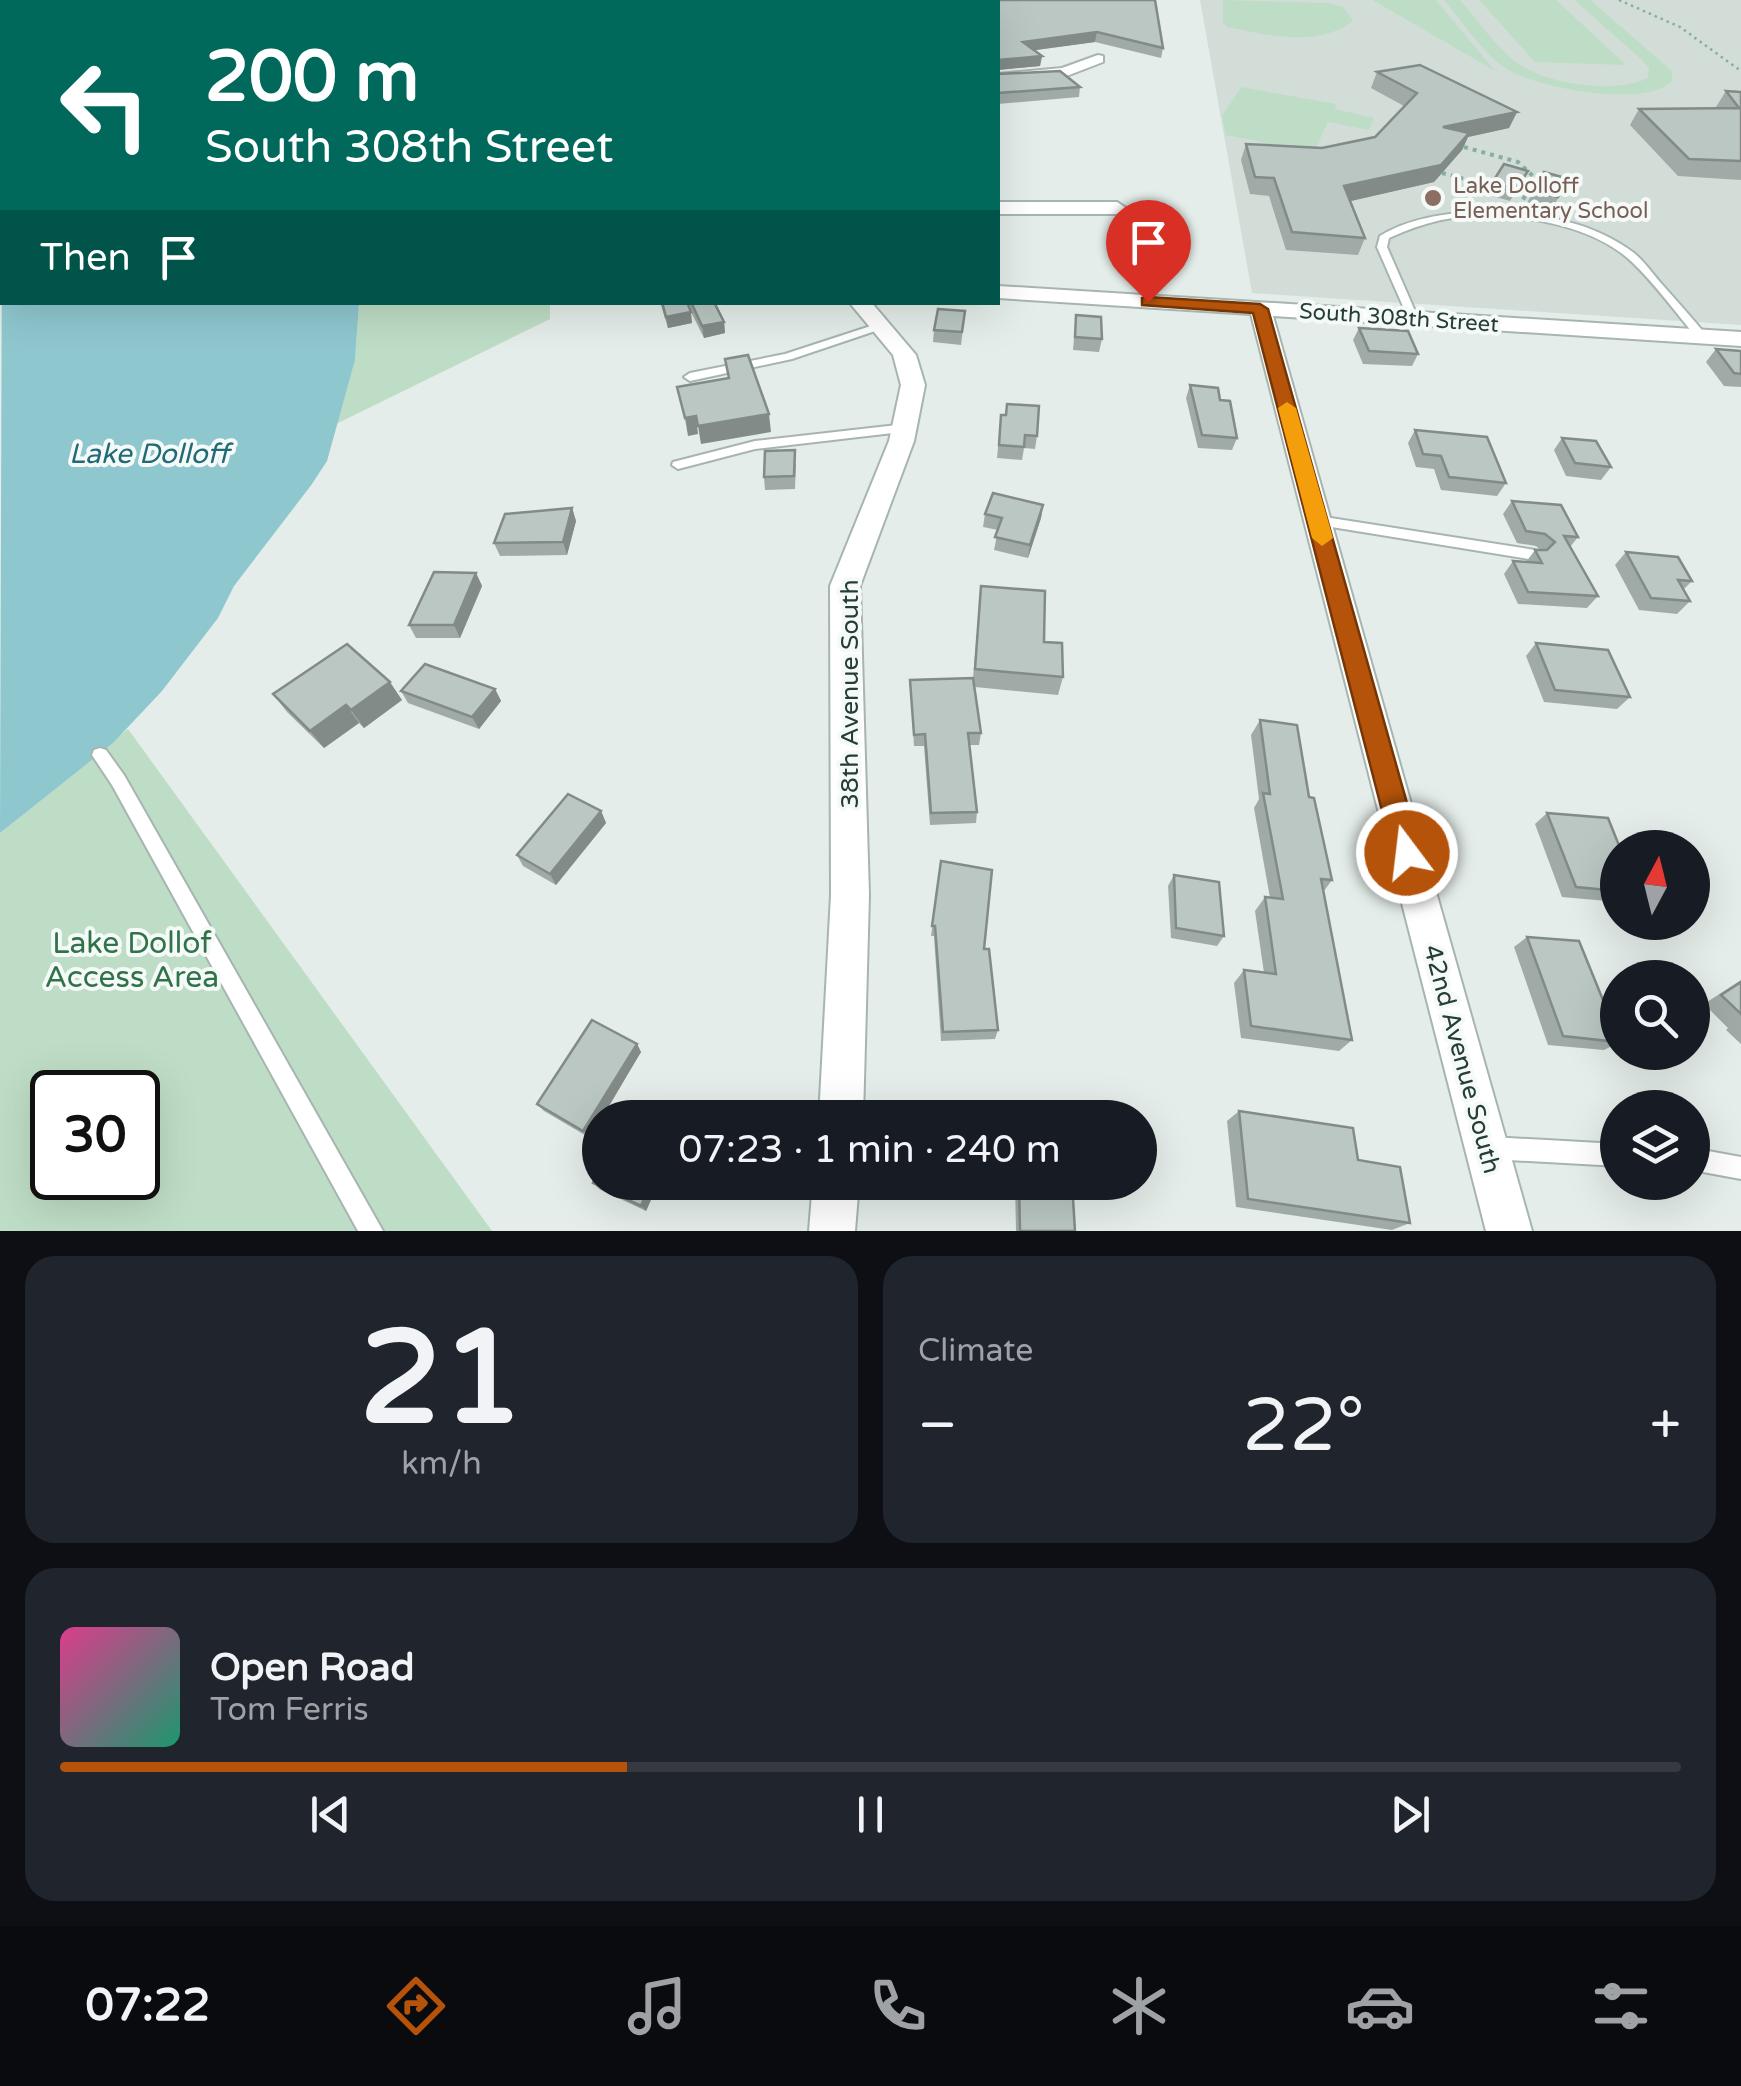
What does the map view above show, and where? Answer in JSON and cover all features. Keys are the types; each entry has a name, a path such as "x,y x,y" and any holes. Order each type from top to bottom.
{"street":[{"path":"1000,78 1064,72 1098,59"},
{"path":"1000,208 1116,208"},
{"name":"South 308th Street","path":"1000,292 1741,339"},
{"name":"42nd Avenue South","path":"1260,309 1509,1231"},
{"name":"38th Avenue South","path":"841,1100 850,895 845,586 855,545 906,428 914,376 906,358 870,314"},
{"path":"832,1231 835,1200"}],"lane":[{"path":"1413,318 1382,247 1385,236 1464,214 1509,213 1558,222 1620,248 1638,262 1701,336"},
{"path":"690,377 788,357 870,314"},
{"path":"678,465 755,445 906,428"},
{"path":"1318,521 1536,555"},
{"path":"100,754 371,1231"},
{"path":"1487,1148 1600,1154"},
{"path":"1710,1162 1741,1168"}],"path":[{"path":"1618,0 1668,20 1741,71"},
{"path":"1464,147 1526,166 1534,178 1522,200 1528,201"},
{"path":"1442,173 1491,186"}],"shaded area":[{"name":"Lake Dolloff Elementary School","path":"1200,0 1372,0 1492,69 1436,0 1741,0 1741,325 1252,293"}],"green space":[{"path":"1223,0 1327,3 1343,7 1353,21 1308,37 1258,33 1227,27 1223,22"},
{"path":"1372,0 1436,0 1495,71"},
{"path":"1444,0 1460,0 1511,57 1547,77 1600,86 1648,78 1649,68 1642,60 1574,0 1590,0 1672,71 1672,81 1639,94 1616,95 1566,89 1522,76 1490,55"},
{"path":"1479,0 1556,0 1626,65 1535,62"},
{"path":"1241,87 1336,104 1335,109 1374,118 1369,130 1328,122 1314,152 1226,135 1222,116"},
{"path":"359,305 550,305 550,319 336,424 355,360"},
{"name":"Lake Dollof Access Area","path":"128,729 492,1231 0,1231 0,833"}],"water":[{"name":"Lake Dolloff","path":"2,305 359,305 355,360 327,461 312,484 234,586 218,618 162,691 113,743 0,833"}],"building":[{"path":"1000,0 1155,0 1163,48 1097,32 1023,42 1042,56 1000,60"},
{"path":"1420,65 1517,112 1443,127 1469,133 1441,165 1344,186 1365,238 1292,232 1274,178 1255,177 1246,144 1322,148 1375,137 1417,93 1377,72"},
{"path":"1060,71 1080,87 1000,93 1000,74"},
{"path":"1726,91 1741,92 1741,161 1689,159 1639,109 1739,108"},
{"path":"1504,164 1528,171 1516,189 1492,183"},
{"path":"1544,172 1569,179 1558,197 1533,191"},
{"path":"663,305 688,305 691,312 666,317"},
{"path":"692,305 716,305 724,322 702,326"},
{"path":"938,309 965,311 962,332 934,330"},
{"path":"1076,315 1101,317 1102,339 1075,337"},
{"path":"1359,328 1408,331 1418,354 1369,351"},
{"path":"1716,349 1741,351 1741,374 1734,373"},
{"path":"748,355 769,414 698,426 696,416 685,418 677,387 729,378 725,359"},
{"path":"1190,385 1218,388 1220,400 1230,401 1237,438 1202,435"},
{"path":"1007,404 1039,406 1037,436 1025,435 1024,447 999,445 1001,415 1006,415"},
{"path":"1415,430 1487,437 1506,483 1449,477 1441,456 1423,454"},
{"path":"1562,438 1596,441 1611,467 1575,463"},
{"path":"795,450 794,476 764,477 765,451"},
{"path":"993,493 1043,505 1030,545 995,537 1002,518 985,514"},
{"path":"1512,501 1561,505 1578,537 1564,536 1598,596 1528,592 1513,561 1542,563 1535,550 1547,550 1555,542 1545,534 1526,531"},
{"path":"572,508 563,542 494,543 505,514"},
{"path":"1626,552 1678,557 1692,581 1678,580 1690,601 1651,598"},
{"path":"434,572 476,573 454,625 409,625"},
{"path":"981,586 1045,591 1044,642 1062,643 1063,677 975,669"},
{"path":"1536,643 1608,650 1630,697 1555,690"},
{"path":"347,644 390,682 351,710 346,705 310,731 273,694"},
{"path":"425,664 495,689 472,717 401,691"},
{"path":"973,678 981,733 968,733 977,812 931,813 925,734 914,735 910,680"},
{"path":"1260,720 1297,725 1309,797 1314,798 1332,880 1321,879 1352,1040 1251,1026 1244,970 1276,974 1265,897 1283,899 1263,793 1270,794"},
{"path":"568,794 601,811 550,874 517,855"},
{"path":"1547,813 1608,818 1613,830 1600,830 1600,889 1576,887"},
{"path":"941,861 992,870 984,949 989,949 998,1030 943,1032 932,926"},
{"path":"1174,875 1219,882 1224,936 1176,928"},
{"path":"1527,937 1579,941 1600,993 1600,1040 1563,1036"},
{"path":"1741,982 1741,1014 1721,995"},
{"path":"592,1020 637,1044 602,1100 582,1100 582,1130 537,1104"},
{"path":"1239,1111 1353,1128 1358,1160 1400,1167 1410,1223 1248,1199"},
{"path":"1019,1200 1073,1200 1075,1231 1020,1231"}],"slow traffic":[{"path":"1287,408 1322,538"}],"place":[{"name":"Lake Dolloff Elementary School","path":"1433,198"}],"route":[{"path":"1148,302 1260,309 1407,853"}]}
